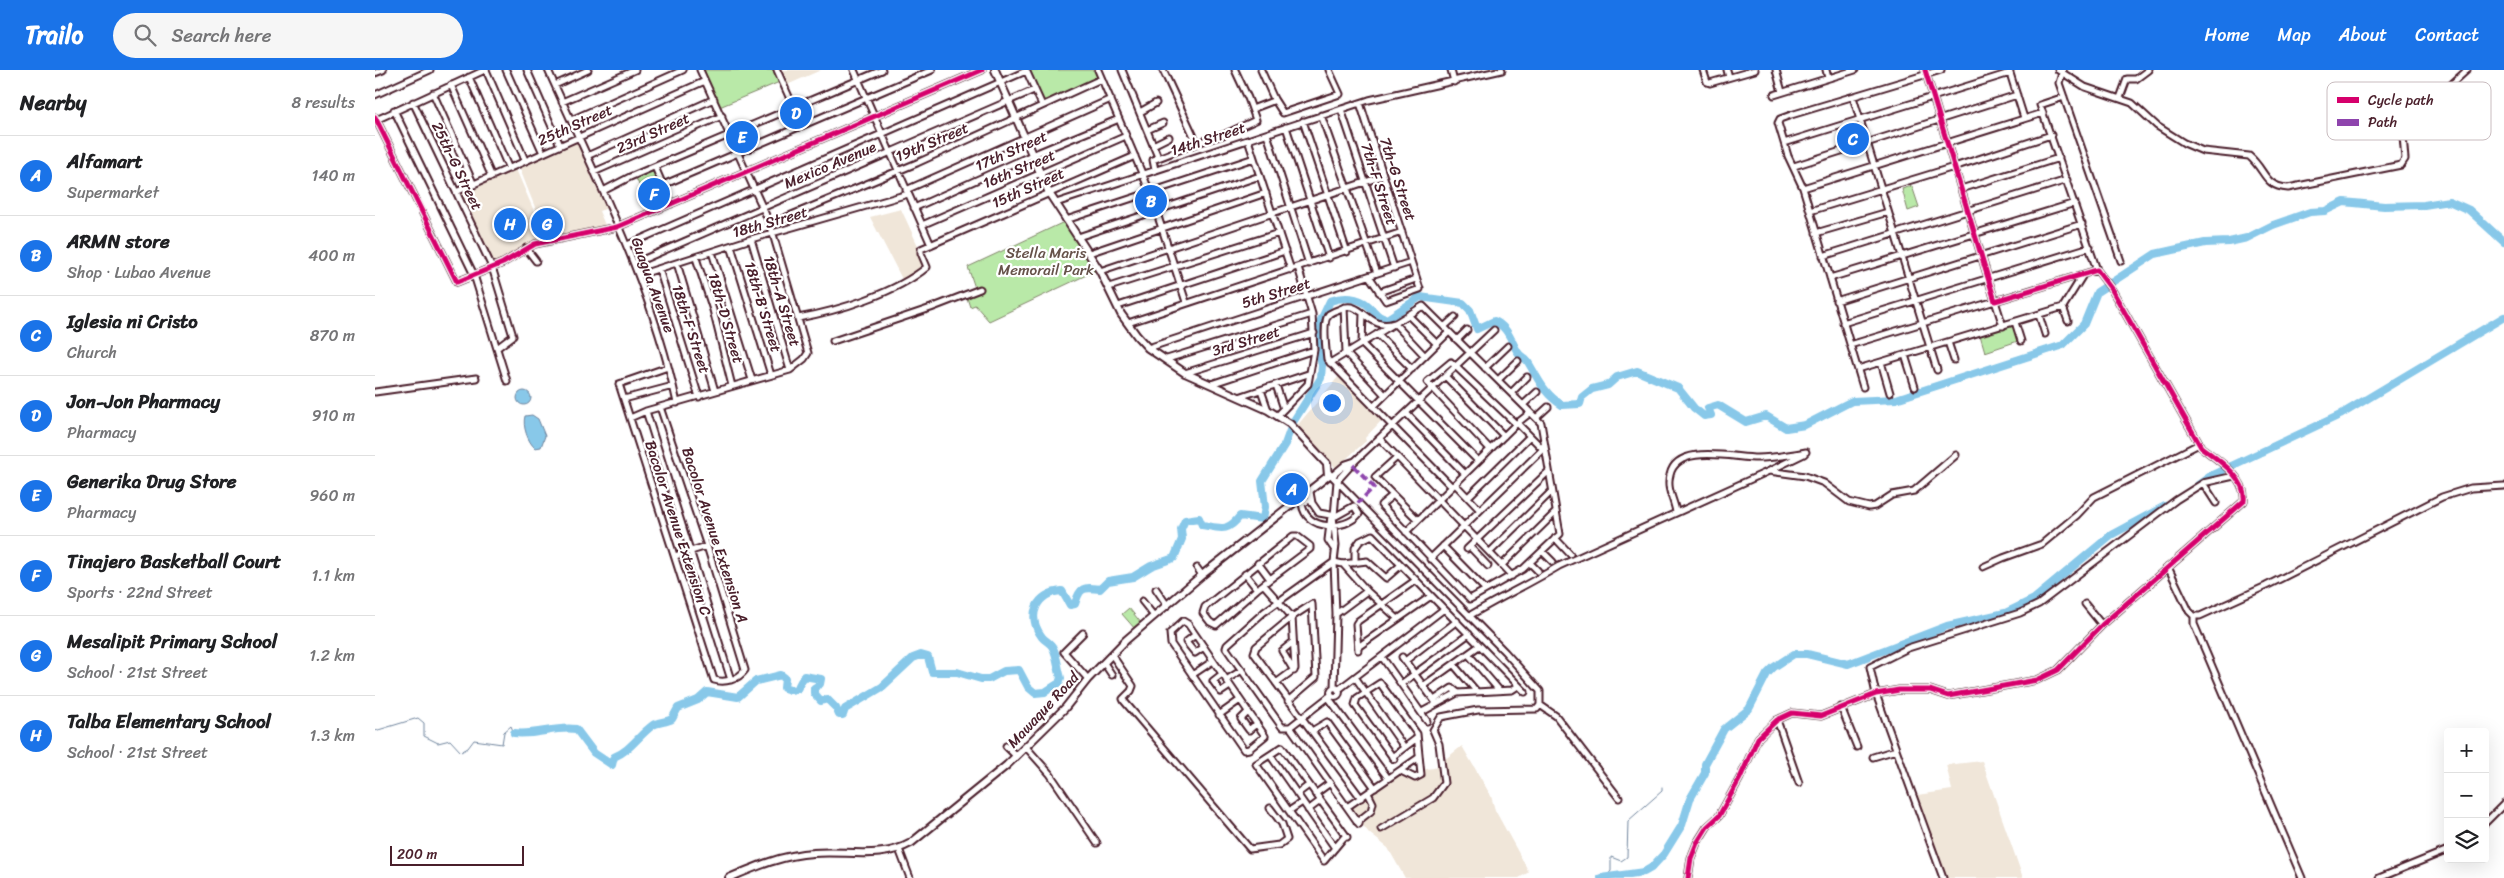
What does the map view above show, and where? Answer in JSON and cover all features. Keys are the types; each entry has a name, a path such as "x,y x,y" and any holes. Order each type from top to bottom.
{"main road":[{"path":"995,70 1055,203 1101,271 1118,306 1148,348 1167,359 1185,373 1268,410 1289,424 1332,475"},
{"name":"Mawaque Road","path":"729,878 765,863 796,855 815,852 879,853 899,849 925,833 1026,747 1065,708 1103,663 1154,616 1202,575 1310,495 1332,475"}],"street":[{"path":"375,73 383,70"},
{"path":"375,95 430,70"},
{"path":"525,160 486,70 376,118 457,282 492,268 535,244 617,227 982,70"},
{"path":"506,70 543,153"},
{"path":"527,70 560,145"},
{"name":"Guagua Avenue","path":"548,70 595,172 617,227 635,263 677,403"},
{"path":"555,84 588,70"},
{"path":"562,102 635,70"},
{"path":"571,120 683,70"},
{"path":"630,418 646,411 790,370 804,359 808,353 770,224 700,70"},
{"path":"777,70 794,108"},
{"path":"798,318 816,315 899,285 927,267 920,251 931,244 854,70"},
{"path":"603,191 730,134 882,70"},
{"path":"663,185 932,70"},
{"path":"627,245 754,188 1001,83 1026,70 1042,105"},
{"path":"1098,70 1150,192 1186,302"},
{"path":"1122,70 1158,157"},
{"path":"1163,70 1197,143"},
{"path":"1155,170 1152,161 1158,157 1253,123 1256,116 1235,70"},
{"path":"1261,70 1274,99 1283,113 1339,94 1329,70"},
{"path":"1451,70 1454,82"},
{"name":"14th Street","path":"1055,203 1369,100 1502,70"},
{"path":"1703,70 1708,83 1753,70"},
{"path":"1727,70 1729,78"},
{"path":"1776,70 1782,92"},
{"path":"1826,70 1828,78"},
{"path":"1863,388 1803,188 1784,143 1779,123 1780,119 1853,97 1925,72 1941,70"},
{"path":"2120,98 2127,80 2136,79 2148,70"},
{"path":"2453,82 2467,70"},
{"path":"1774,94 1851,71"},
{"path":"2121,261 2059,83 2061,71 2085,87 2132,103 2157,126 2184,143 2203,150 2249,156 2267,180 2274,185 2288,188 2401,165 2405,159 2403,140"},
{"path":"1925,72 2003,326"},
{"path":"1784,143 2010,72 2024,118"},
{"path":"469,77 509,169"},
{"name":"19th Street","path":"770,224 1017,119 1042,105 1101,79"},
{"name":"25th Street","path":"456,192 705,81"},
{"path":"451,85 491,177"},
{"name":"Mexico Avenue","path":"635,263 1034,90"},
{"path":"433,93 474,185"},
{"path":"1794,166 2017,95"},
{"path":"1853,97 1937,370"},
{"path":"1688,878 1691,858 1697,843 1707,828 1719,816 1759,738 1777,720 1792,713 1821,716 1875,694 1915,689 1930,690 1948,696 2037,680 2058,670 2102,625 2244,502 2245,492 2233,475 2224,464 2199,444 2110,286 2097,270 2041,105 2064,97"},
{"name":"18th Street","path":"639,275 907,192 1111,98"},
{"path":"587,156 714,99"},
{"path":"1252,109 1274,99"},
{"name":"25th-G Street","path":"413,102 492,268 513,336 497,348"},
{"path":"1140,112 1156,103"},
{"name":"7th-G Street","path":"1360,103 1416,279"},
{"name":"7th-F Street","path":"1341,109 1394,268"},
{"path":"394,110 475,275 507,382"},
{"path":"1803,188 2043,113"},
{"name":"23rd Street","path":"595,172 722,116"},
{"path":"1321,116 1377,273"},
{"name":"17th Street","path":"915,208 1032,155 1119,119"},
{"path":"1303,121 1347,252"},
{"path":"1147,130 1163,123"},
{"path":"1286,127 1329,258"},
{"path":"1267,134 1309,264"},
{"path":"1810,211 2051,135"},
{"name":"16th Street","path":"922,225 1126,136"},
{"path":"1153,145 1169,137"},
{"path":"1248,140 1291,270"},
{"name":"15th Street","path":"931,244 1135,156"},
{"path":"1066,220 1254,158"},
{"path":"1961,189 2059,158"},
{"path":"655,167 671,204"},
{"path":"1079,237 1260,176"},
{"path":"1101,271 1383,176"},
{"path":"1823,256 2067,180"},
{"path":"1089,253 1266,193"},
{"path":"1829,278 2075,203"},
{"path":"1816,233 1889,212"},
{"path":"1836,301 2082,224"},
{"path":"1129,323 1186,302 1329,258 1402,232"},
{"path":"1109,287 1279,233"},
{"name":"18th-A Street","path":"751,239 790,370"},
{"name":"18th-B Street","path":"731,246 771,375"},
{"path":"1843,323 2090,247"},
{"path":"526,248 536,261"},
{"path":"1118,306 1180,284 1285,251"},
{"path":"713,252 752,380"},
{"name":"18th-D Street","path":"696,258 713,310 732,386"},
{"name":"5th Street","path":"1148,348 1411,262"},
{"path":"677,263 715,392"},
{"path":"1277,416 1308,384 1313,350 1312,314 1298,267"},
{"name":"18th-F Street","path":"659,269 699,397"},
{"path":"1850,345 2097,270"},
{"path":"1858,369 2063,307 2083,275"},
{"path":"1369,276 1379,292 1386,301 1419,291 1416,279 1379,292"},
{"path":"833,340 931,308 980,289"},
{"path":"1394,323 1380,325 1370,320 1363,313 1348,306 1329,314 1325,320 1327,359 1393,427 1481,510"},
{"path":"1330,363 1423,306 1541,424 1559,534 1529,563 1512,576 1470,599 1430,559 1381,505 1393,494"},
{"path":"1344,307 1347,354 1385,395"},
{"path":"2063,307 2068,321"},
{"path":"1363,313 1362,344 1478,461"},
{"path":"1167,359 1312,314"},
{"path":"1408,315 1437,344"},
{"path":"2039,315 2045,334"},
{"path":"1444,327 1455,317"},
{"path":"2015,322 2021,341"},
{"path":"1394,323 1425,356"},
{"path":"1457,340 1467,330"},
{"path":"1332,475 1344,470 1380,439 1494,330"},
{"path":"1373,407 1449,332"},
{"name":"3rd Street","path":"1185,373 1314,333"},
{"path":"1377,334 1412,369"},
{"path":"1948,342 1954,360"},
{"path":"1485,368 1508,346"},
{"path":"1211,384 1313,350"},
{"path":"1905,355 1915,387"},
{"path":"1490,450 1432,390 1427,382 1449,361 1457,366 1545,451"},
{"path":"1498,380 1518,361"},
{"path":"1881,362 1890,393"},
{"name":"Bacolor Avenue Extension C","path":"668,368 619,384 714,680 731,680"},
{"path":"1238,397 1308,374"},
{"path":"1446,377 1504,436"},
{"path":"1511,393 1527,377"},
{"path":"375,392 476,378"},
{"path":"1276,385 1284,409"},
{"path":"624,399 673,386"},
{"path":"1261,390 1268,410"},
{"path":"1523,406 1537,392"},
{"name":"Bacolor Avenue Extension A","path":"660,407 707,546 745,670 731,680"},
{"path":"1536,418 1548,407"},
{"path":"646,411 731,680"},
{"path":"1406,532 1516,424 1530,413"},
{"path":"1407,414 1465,474"},
{"path":"1468,497 1530,436"},
{"path":"1380,439 1512,576"},
{"path":"1983,567 2042,544 2077,515 2094,497 2199,444"},
{"path":"1430,559 1545,451"},
{"path":"1469,616 1500,596 1532,582 1559,566 1800,457 1806,452 1757,458 1704,454 1681,459 1673,466 1669,476 1669,490 1676,512"},
{"path":"1769,471 1805,476 1825,483 1849,502 1869,507 1875,506 1892,495 1914,491 1956,455"},
{"path":"1397,456 1375,477 1417,520"},
{"path":"1488,566 1469,548 1549,471"},
{"path":"1332,475 1356,505 1538,686 1540,705 1556,716 1619,798"},
{"path":"1332,475 1332,527 1336,545 1334,562 1337,696 1330,696 1290,726 1282,726 1226,648 1227,645 1279,601 1334,562 1343,564 1369,562 1386,578 1401,565"},
{"path":"1943,878 1875,694 1869,670 1872,665 1908,648 2020,613 2039,604 2176,500 2203,482 2233,475"},
{"path":"2203,482 2216,503"},
{"path":"2194,616 2207,614 2253,593 2451,493 2471,488 2504,486"},
{"path":"1490,552 1552,491"},
{"path":"1310,495 1319,512 1333,516 1356,505 1359,515 1351,521 1332,527 1313,521 1305,513 1302,504 1310,495"},
{"path":"1502,565 1556,512"},
{"path":"1295,535 1310,546 1310,549 1257,589 1216,625 1209,622 1203,610 1258,563 1295,535"},
{"path":"1355,563 1355,548 1360,541 1372,535 1525,692"},
{"path":"1555,538 1570,554"},
{"path":"675,556 707,546"},
{"path":"1443,546 1486,590"},
{"path":"1542,550 1553,562"},
{"path":"1258,563 1270,579"},
{"path":"1529,563 1538,571"},
{"path":"1343,564 1367,592 1399,619"},
{"path":"2168,567 2189,610 2194,616 2194,624 2302,878"},
{"path":"1197,568 1202,575"},
{"path":"1245,574 1257,589"},
{"path":"1416,580 1356,624 1358,649 1431,596"},
{"path":"1264,584 1292,617 1294,670"},
{"path":"1156,589 1167,605"},
{"path":"1336,614 1367,592"},
{"path":"1142,601 1154,616"},
{"path":"1288,701 1316,677 1314,606 1310,604 1292,617 1254,651 1288,701 1312,730 1361,798"},
{"path":"2085,604 2102,625"},
{"path":"1336,689 1355,678 1444,609"},
{"path":"1183,621 1188,624 1195,634 1264,734 1265,739 1246,751 1219,715 1168,638 1169,633 1183,621"},
{"path":"1435,701 1415,672 1403,659 1457,622"},
{"path":"1083,632 1064,652 1088,679"},
{"path":"1195,634 1186,642 1195,653 1204,647"},
{"path":"1401,684 1469,634"},
{"path":"1293,642 1280,652 1294,670"},
{"path":"1423,686 1469,655 1479,646"},
{"path":"1111,655 1133,686 1123,699 1124,701 1250,849 1279,845 1287,839 1282,824 1270,808"},
{"path":"1469,655 1499,690"},
{"path":"1382,657 1427,720"},
{"path":"1192,675 1213,660"},
{"path":"1103,663 1112,675"},
{"path":"1454,665 1477,692"},
{"path":"1226,680 1242,670"},
{"path":"1276,683 1294,670"},
{"path":"1222,674 1213,681 1221,692 1230,686"},
{"path":"1355,678 1404,747"},
{"path":"1401,771 1409,776 1420,777 1422,771 1418,758 1417,738 1415,732 1382,685 1377,684 1357,698 1355,705 1393,758 1417,738"},
{"path":"1421,712 1435,701 1458,693 1515,689 1518,686"},
{"path":"1330,696 1388,778"},
{"path":"1219,715 1240,700"},
{"path":"1381,829 1433,798 1443,784 1439,744 1433,730 1441,717 1478,710 1537,709 1540,705"},
{"path":"1841,707 1857,747"},
{"path":"1248,712 1241,719 1249,730 1257,724"},
{"path":"1777,720 1799,784"},
{"path":"1312,730 1327,722 1375,788"},
{"path":"1290,726 1358,823 1371,811 1373,803 1368,793"},
{"path":"1006,746 1015,756"},
{"path":"1026,747 1050,774 1097,843"},
{"path":"1282,747 1309,785 1346,836 1324,860 1256,764 1282,747"},
{"path":"1873,757 1896,750"},
{"path":"1269,755 1297,794 1301,803 1335,848"},
{"path":"1347,807 1418,758"},
{"path":"1315,794 1330,783"},
{"path":"1297,794 1309,785"},
{"path":"1308,810 1320,801"},
{"path":"1289,811 1301,803"},
{"path":"2489,819 2504,804"},
{"path":"899,849 910,878"},
{"path":"2379,878 2444,852"}],"shaded area":[{"path":"781,70 821,70 787,85"},
{"path":"577,139 608,208 599,211 605,225 536,241 494,265 458,192 515,167 534,211 536,210 518,164"},
{"path":"901,209 927,265 903,281 870,217"},
{"path":"1339,376 1383,419 1365,438 1366,441 1336,468 1296,427"},
{"path":"1462,746 1491,796 1495,810 1529,872 1519,878 1405,878 1388,848 1369,833 1348,807 1405,769 1419,775 1426,769 1434,768"},
{"path":"1982,761 2023,878 1946,878 1917,795 1952,790 1946,765"}],"green space":[{"path":"701,70 777,70 782,81 717,108"},
{"path":"1026,70 1098,70 1101,79 1042,105"},
{"path":"654,168 669,203 651,211 635,176"},
{"path":"1912,186 1919,207 1908,211 1902,189"},
{"name":"Stella Maris Memorail Park","path":"1064,222 1097,270 989,321 975,305 970,307 965,292 975,288 968,267"},
{"path":"2013,325 2018,341 1985,352 1980,335"},
{"path":"1129,608 1142,624 1135,629 1122,614"}],"water":[{"path":"521,391 527,391 531,398 527,405 521,405 517,401 517,395"},
{"path":"532,415 538,419 545,436 541,447 535,448 526,434 525,416"}],"waterway":[{"path":"514,733 522,734 568,728 576,729 594,753 612,765 614,757 630,747 653,725 672,719 678,708 698,700 707,692 738,697 756,681 781,675 785,678 784,688 790,690 797,689 804,676 821,679 820,684 814,688 814,693 821,701 827,699 836,708 839,715 843,715 845,709 882,687 913,658 921,655 928,657 932,672 957,672 981,679 989,679 1004,671 1019,670 1028,687 1035,693 1045,692 1059,683 1061,678 1054,651 1051,645 1042,637 1035,621 1036,607 1046,596 1062,591 1070,605 1075,604 1083,589 1100,589 1108,581 1133,577 1151,566 1174,558 1182,539 1181,529 1185,520 1199,518 1202,525 1223,528 1231,525 1240,516 1263,519 1265,507 1262,481 1285,444 1293,422 1321,378 1322,365 1319,352 1321,320 1330,301 1334,300 1347,298 1361,301 1380,317 1387,319 1420,297 1463,303 1470,310 1477,329 1494,321 1502,326 1518,353 1527,361 1546,391 1562,405 1580,404 1582,397 1592,389 1608,385 1617,377 1637,371 1678,388 1694,408 1704,416 1711,415 1708,408 1718,405 1746,422 1766,416 1786,428 1805,425 1852,401 1896,399 2063,345 2084,324 2097,292 2155,254 2205,243 2229,242 2247,238 2273,225 2310,212 2325,211 2344,202 2384,206 2424,205 2449,201 2469,210 2504,242"},
{"path":"2198,485 2212,475 2340,415 2504,317"},
{"path":"1601,878 1644,872 1651,868 1664,854 1682,825 1690,799 1705,773 1705,764 1724,729 1749,709 1767,674 1774,667 1794,654 1807,654 1848,664 1947,626 2005,613 2034,599 2111,535 2165,506"},
{"path":"375,731 418,718 424,723 424,736 438,743 450,740 461,752 468,748 474,740 502,744 504,732 511,726 514,733"},
{"path":"1607,876 1611,871 1611,857 1621,861 1627,857 1628,821 1662,791 1662,787"}],"marked path":[{"path":"1353,465 1374,487 1358,503"}],"cycle path":[{"path":"375,117 457,282 503,263 535,244 617,227 982,70"},
{"path":"1688,878 1691,858 1697,843 1707,827 1719,816 1740,778 1758,738 1777,720 1792,713 1821,716 1876,694 1899,690 1930,690 1948,696 2037,680 2058,670 2102,625 2244,501 2244,493 2236,477 2201,447 2112,290 2097,270 1995,301 1925,70"}],"place":[{"name":"Jon-Jon Pharmacy","path":"796,113"},
{"name":"Generika Drug Store","path":"742,137"},
{"name":"Iglesia ni Cristo","path":"1853,139"},
{"name":"Tinajero Basketball Court","path":"654,194"},
{"name":"ARMN store","path":"1151,201"},
{"name":"Talba Elementary School","path":"510,224"},
{"name":"Mesalipit Primary School","path":"547,224"},
{"name":"Alfamart","path":"1292,489"}]}
